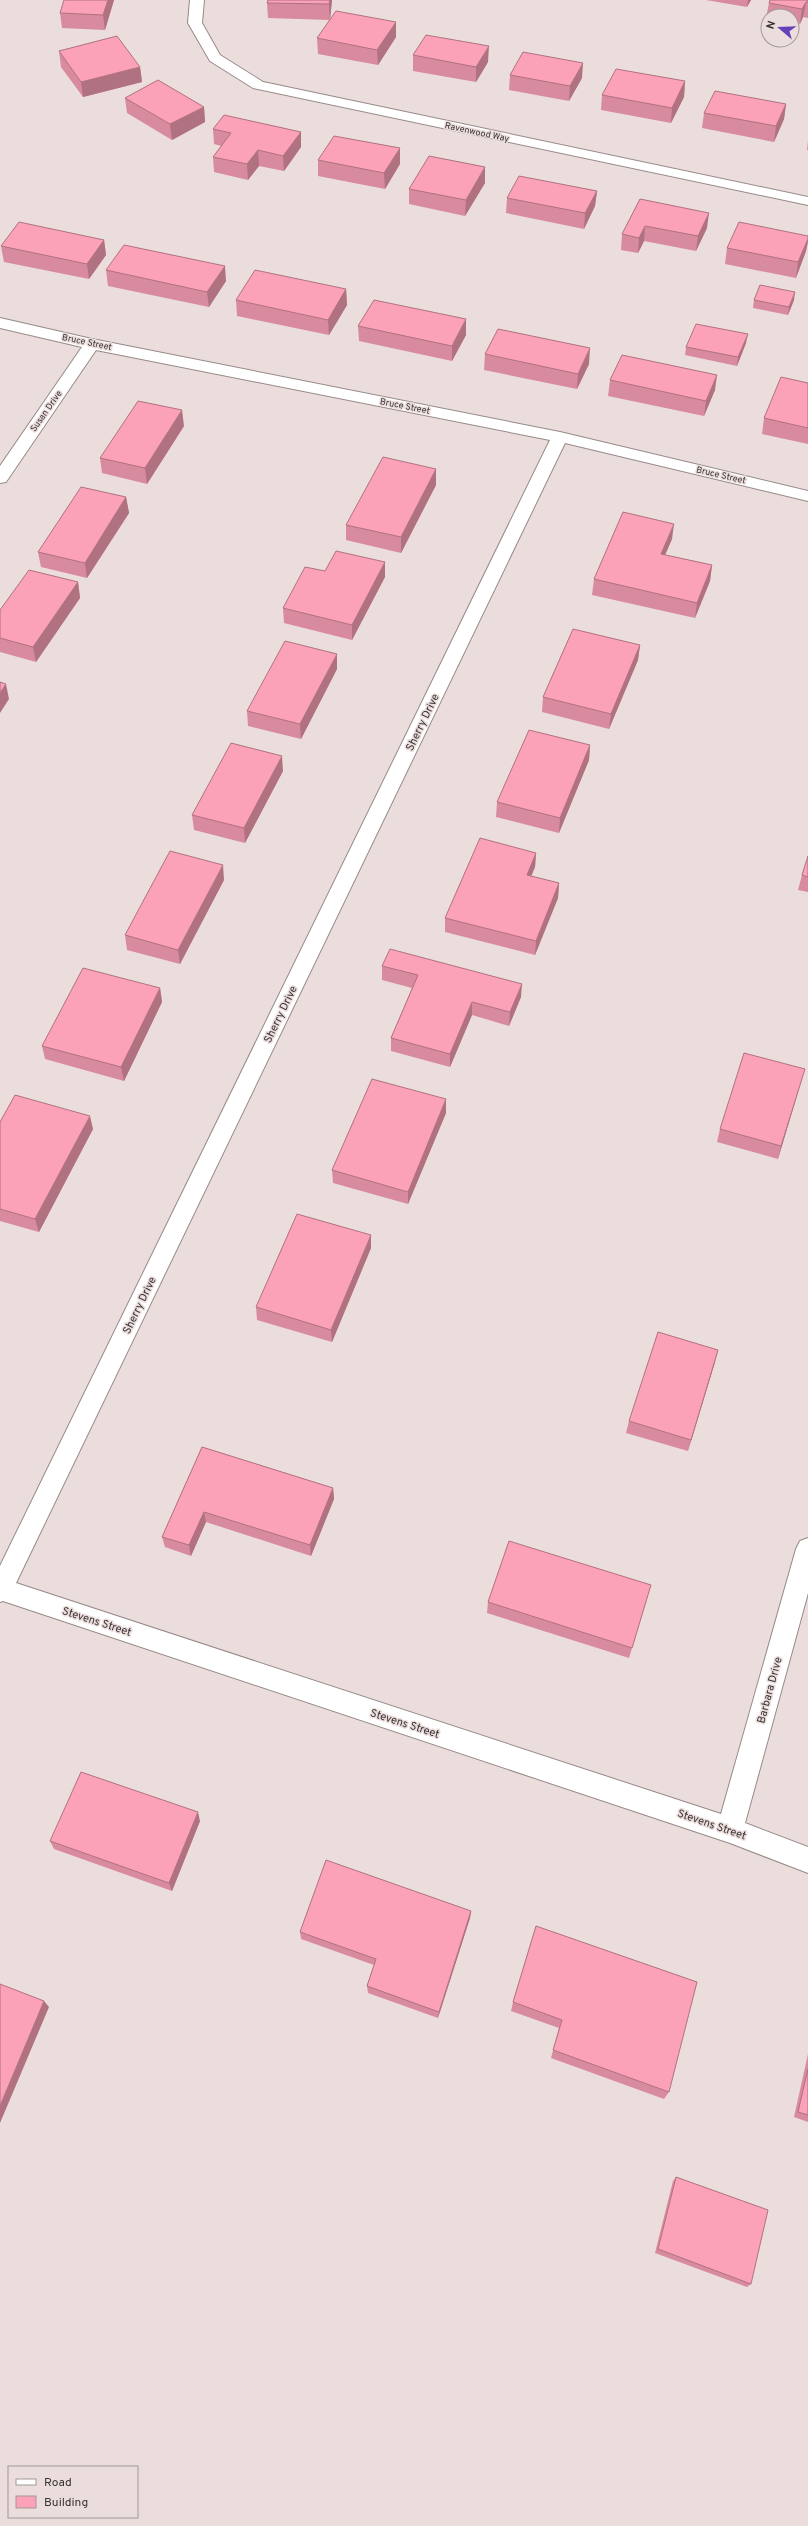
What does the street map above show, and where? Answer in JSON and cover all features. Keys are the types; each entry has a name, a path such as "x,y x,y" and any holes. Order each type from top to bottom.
{"street":[{"name":"Ravenwood Way","path":"197,0 195,23 215,58 258,85 808,201"},
{"name":"Bruce Street","path":"0,323 92,344 560,437 808,496"},
{"name":"Susan Drive","path":"0,478 92,344"},
{"name":"Sherry Drive","path":"0,1590 560,437"},
{"name":"Barbara Drive","path":"730,1830 808,1549"},
{"name":"Stevens Street","path":"0,1590 730,1830 808,1860"}],"building":[{"path":"64,0 108,0 103,15 60,13"},
{"path":"268,0 330,0 329,4 267,3"},
{"path":"770,0 808,0 802,9 769,3"},
{"path":"336,11 396,22 377,50 317,38"},
{"path":"426,35 489,46 476,67 413,55"},
{"path":"117,36 140,67 81,82 59,51"},
{"path":"523,52 583,63 570,86 510,75"},
{"path":"616,69 685,81 672,108 602,95"},
{"path":"158,80 204,107 170,124 125,98"},
{"path":"715,91 786,104 776,126 704,113"},
{"path":"224,115 301,132 283,156 258,150 247,164 213,157 231,133 213,129"},
{"path":"334,136 400,148 384,173 318,160"},
{"path":"429,156 485,167 466,200 409,189"},
{"path":"519,176 597,191 585,213 507,198"},
{"path":"640,199 709,213 698,236 645,226 639,238 622,234"},
{"path":"19,222 104,240 87,264 1,246"},
{"path":"739,222 808,236 798,262 727,248"},
{"path":"124,245 225,266 207,292 106,270"},
{"path":"255,270 346,289 328,320 236,300"},
{"path":"760,285 795,292 789,307 754,300"},
{"path":"374,300 466,319 452,346 358,326"},
{"path":"696,324 748,334 738,357 686,347"},
{"path":"498,329 590,348 578,374 485,354"},
{"path":"622,355 717,375 706,401 610,380"},
{"path":"781,377 808,383 808,428 764,418"},
{"path":"138,401 182,410 145,468 100,458"},
{"path":"383,457 436,469 401,537 346,525"},
{"path":"81,487 126,497 85,563 38,552"},
{"path":"623,512 674,524 661,554 712,565 697,603 594,579"},
{"path":"336,551 385,562 352,625 283,608 305,567 325,571"},
{"path":"29,570 78,582 33,647 0,638 0,610"},
{"path":"573,629 640,645 611,714 543,697"},
{"path":"285,641 337,654 300,724 247,711"},
{"path":"0,682 6,684 0,693"},
{"path":"529,730 590,745 560,818 497,802"},
{"path":"231,743 282,756 244,828 192,815"},
{"path":"480,838 536,853 527,875 559,883 536,941 445,918"},
{"path":"170,851 223,865 178,950 125,935"},
{"path":"808,856 808,877 802,875"},
{"path":"390,949 522,984 510,1012 472,1002 450,1054 391,1038 418,975 382,966"},
{"path":"83,968 160,988 121,1067 42,1046"},
{"path":"744,1053 805,1069 781,1146 720,1129"},
{"path":"372,1079 446,1099 408,1192 332,1170"},
{"path":"15,1095 90,1116 35,1219 0,1209 0,1122"},
{"path":"297,1214 371,1235 331,1330 256,1307"},
{"path":"658,1332 718,1350 691,1440 629,1421"},
{"path":"202,1447 333,1488 310,1545 204,1512 189,1545 162,1537"},
{"path":"509,1541 651,1585 632,1648 488,1602"},
{"path":"81,1772 198,1812 169,1883 50,1841"},
{"path":"326,1860 471,1911 439,2012 367,1986 376,1959 300,1932"},
{"path":"536,1926 697,1982 669,2092 553,2050 562,2020 513,2002"},
{"path":"0,1984 44,2001 0,2106"},
{"path":"808,2069 808,2115 798,2112"},
{"path":"676,2177 768,2210 751,2284 658,2249"}]}
